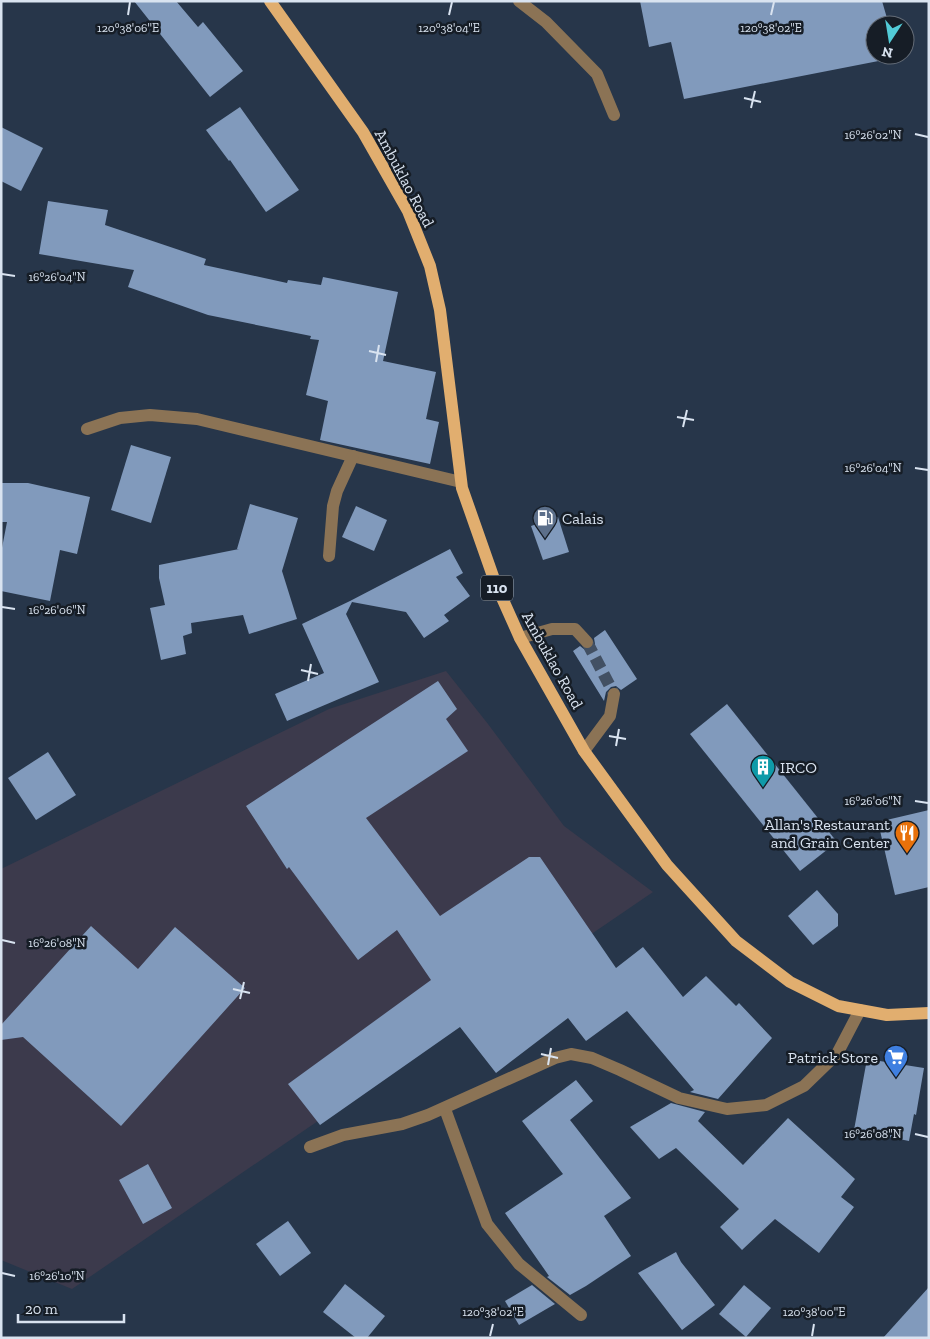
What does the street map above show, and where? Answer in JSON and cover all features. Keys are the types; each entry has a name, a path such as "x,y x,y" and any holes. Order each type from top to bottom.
{"main road":[{"name":"Ambuklao Road","path":"270,1 363,132 408,211 430,266 440,310 461,482 494,582 520,638 584,751 667,865 736,941 790,982 838,1006 887,1015 929,1013"}],"street":[{"path":"519,1 546,22 597,74 614,115"},
{"path":"87,428 120,418 150,415 197,419 461,482"},
{"path":"329,556 333,506 337,491 353,456"},
{"path":"520,638 552,629 576,629 587,642"},
{"path":"584,751 610,716 614,694"},
{"path":"310,1146 343,1135 402,1124 445,1109 555,1058 571,1054 592,1058 679,1098 726,1109 766,1105 804,1086 836,1054 860,1010"},
{"path":"445,1109 487,1224 519,1264 581,1315"}],"shaded area":[{"path":"446,671 564,826 653,892 72,1289 1,1260 1,869 329,709"}],"building":[{"path":"134,1 176,1 198,27 203,22 243,71 210,97"},
{"path":"640,1 882,1 886,15 865,15 865,64 684,99 671,42 649,47"},
{"path":"240,107 299,190 266,212 230,160 206,130"},
{"path":"1,127 43,148 21,191 1,181"},
{"path":"48,201 108,210 105,225 206,259 204,265 287,283 288,280 321,285 323,277 398,292 383,361 436,372 426,419 439,422 430,464 320,440 328,401 306,395 319,340 310,339 311,336 208,315 128,287 134,270 39,254"},
{"path":"131,445 171,457 151,523 111,510"},
{"path":"1,483 28,483 90,497 77,554 60,550 50,601 1,591 1,553 7,522 1,522"},
{"path":"250,504 298,518 282,571 297,619 249,634 243,615 191,623 192,633 183,636 186,654 161,660 150,608 165,605 159,578 159,565 239,549 237,549"},
{"path":"356,506 387,520 374,551 342,537"},
{"path":"558,517 569,552 543,560 531,526"},
{"path":"450,549 463,573 456,577 470,596 444,615 449,621 424,638 406,612 352,602 346,614 379,682 287,721 275,694 324,673 302,624"},
{"path":"605,630 637,679 621,690 616,686 611,687 606,692 604,701 573,651 580,646 585,650 592,648 595,644 594,638"},
{"path":"438,681 457,709 446,719 468,751 366,818 440,916 529,857 540,857 616,968 643,947 683,997 706,976 736,1006 739,1003 772,1038 718,1099 690,1092 694,1090 627,1011 586,1041 568,1018 496,1073 460,1027 320,1125 288,1084 431,980 397,930 358,960 289,867 287,869 246,806"},
{"name":"IRCO","path":"727,704 837,842 800,871 690,734"},
{"path":"48,752 76,795 36,820 8,778"},
{"name":"Allan's Restaurant and Grain Center","path":"929,810 929,887 895,895 878,822"},
{"path":"817,890 838,914 838,926 813,945 788,916"},
{"path":"91,926 138,969 175,927 245,988 121,1126 23,1037 1,1040 1,1025"},
{"path":"867,1059 924,1068 916,1115 914,1114 909,1141 854,1130"},
{"path":"576,1080 593,1101 570,1120 631,1198 604,1216 631,1256 570,1295 547,1277 549,1276 505,1213 563,1174 522,1121"},
{"path":"671,1103 705,1112 698,1121 743,1165 788,1118 855,1179 841,1197 854,1207 819,1253 775,1219 742,1250 720,1227 739,1209 676,1148 659,1159 630,1127"},
{"path":"148,1164 172,1208 143,1224 119,1180"},
{"path":"288,1221 311,1253 280,1276 256,1244"},
{"path":"676,1252 681,1262 715,1305 682,1330 638,1273"},
{"path":"345,1284 385,1316 367,1338 356,1338 323,1312"},
{"path":"532,1285 555,1304 519,1325 505,1301"},
{"path":"744,1285 771,1308 746,1337 719,1314"},
{"path":"929,1287 929,1338 883,1338"}],"tunnel":[{"path":"587,642 614,694"}],"place":[{"name":"Calais","path":"545,539"},
{"name":"IRCO","path":"763,788"},
{"name":"Allan's Restaurant and Grain Center","path":"907,854"},
{"name":"Patrick Store","path":"896,1078"}]}
